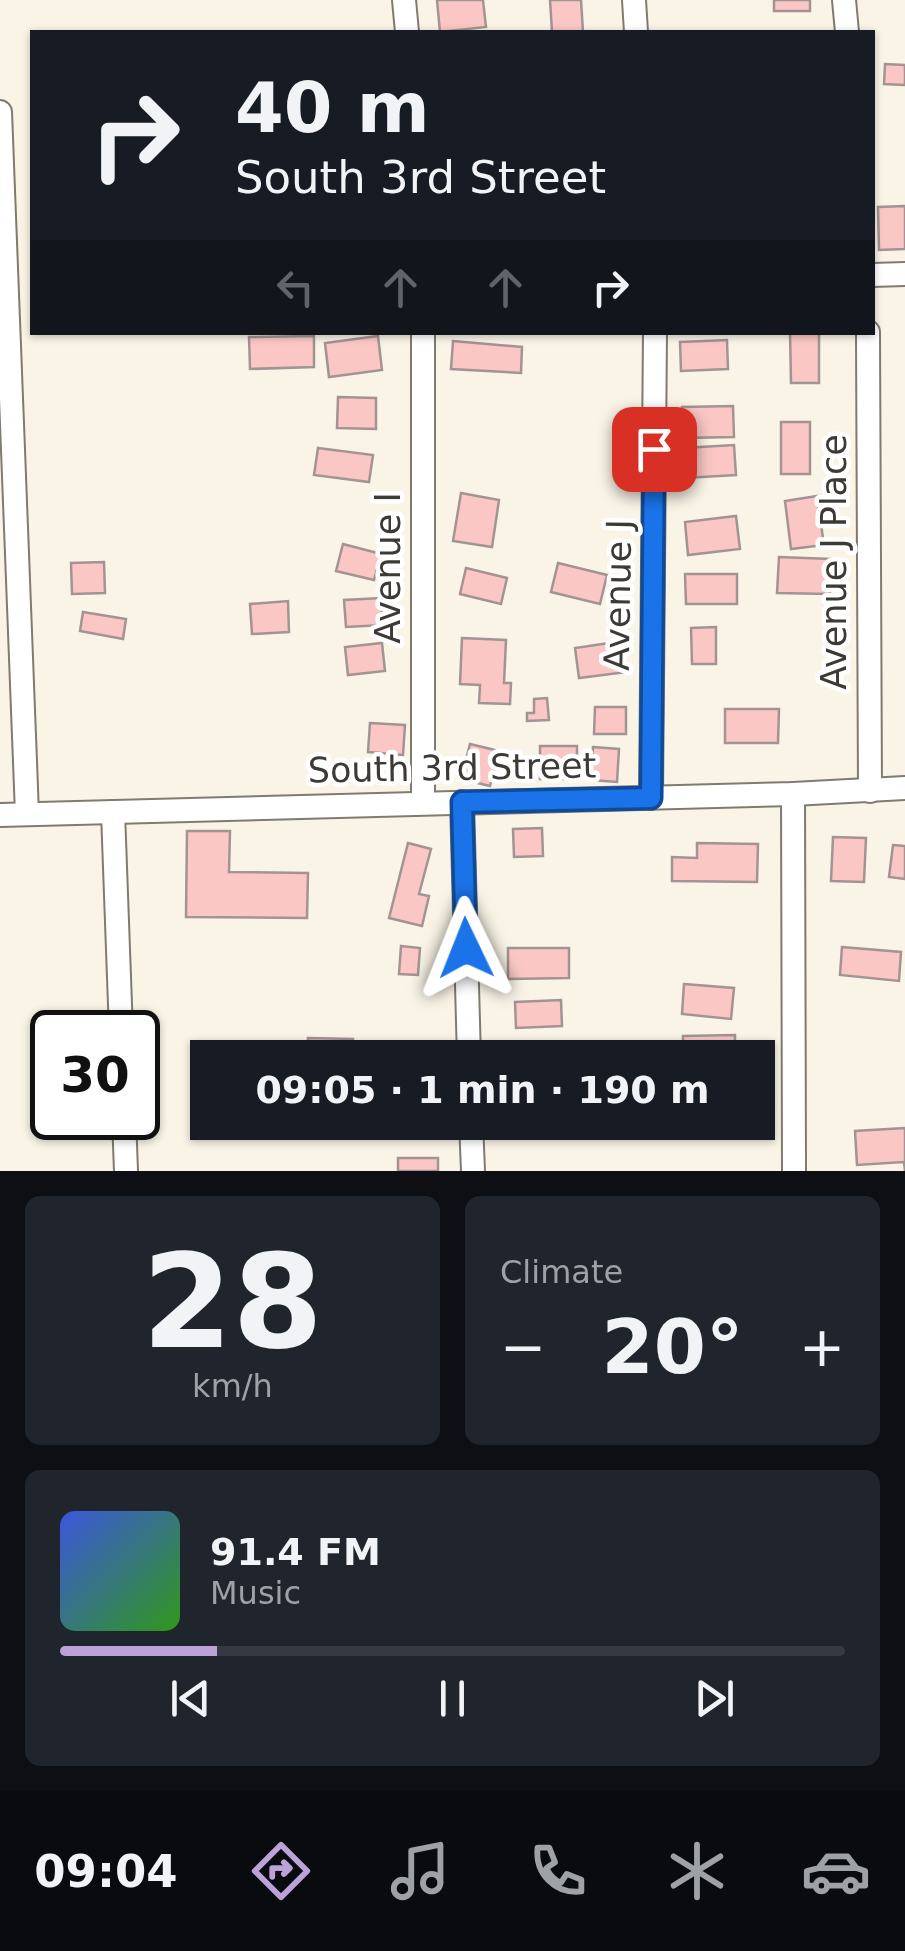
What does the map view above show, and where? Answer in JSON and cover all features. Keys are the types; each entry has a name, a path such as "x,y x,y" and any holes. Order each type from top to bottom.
{"street":[{"path":"404,0 406,30"},
{"path":"634,0 636,30"},
{"path":"844,0 847,30"},
{"path":"0,112 4,305 27,814"},
{"path":"875,275 905,274"},
{"path":"4,305 30,303"},
{"name":"Avenue I","path":"423,803 424,335"},
{"name":"Avenue J","path":"651,798 656,335"},
{"name":"Avenue J Place","path":"868,335 870,791"},
{"name":"South 3rd Street","path":"0,815 905,788"},
{"path":"793,794 794,1171"},
{"path":"462,802 469,1040"},
{"path":"114,812 120,1010"},
{"path":"125,1140 126,1171"},
{"path":"471,1140 472,1171"}],"building":[{"path":"437,0 483,0 486,27 440,30"},
{"path":"550,0 581,0 583,30 552,30"},
{"path":"774,0 810,0 810,11 774,11"},
{"path":"885,64 905,65 905,85 884,84"},
{"path":"905,206 905,249 879,250 878,207"},
{"path":"790,335 819,335 819,383 791,383"},
{"path":"314,336 314,367 250,369 249,337"},
{"path":"378,336 382,370 329,377 325,343"},
{"path":"727,340 728,369 681,371 680,342"},
{"path":"453,341 522,347 521,373 451,369"},
{"path":"338,397 376,398 376,429 337,428"},
{"path":"733,406 734,437 683,438 682,407"},
{"path":"781,422 810,422 810,474 781,474"},
{"path":"734,445 736,475 685,478 683,448"},
{"path":"318,448 373,455 369,482 314,475"},
{"path":"461,493 499,500 492,547 453,541"},
{"path":"817,496 824,545 791,549 785,501"},
{"path":"736,516 740,549 688,555 685,522"},
{"path":"343,544 381,554 374,580 336,571"},
{"path":"779,557 831,559 830,594 777,593"},
{"path":"104,562 105,593 72,594 71,563"},
{"path":"558,563 607,575 600,604 551,592"},
{"path":"466,568 507,578 501,604 460,594"},
{"path":"685,574 737,574 737,604 686,604"},
{"path":"381,598 383,625 346,627 344,600"},
{"path":"288,601 289,632 252,634 250,604"},
{"path":"83,612 126,619 123,639 80,631"},
{"path":"716,627 716,664 692,664 691,628"},
{"path":"462,638 506,640 504,683 511,683 510,704 479,703 480,685 460,684"},
{"path":"623,641 627,672 579,678 575,648"},
{"path":"382,643 385,671 348,675 345,647"},
{"path":"547,698 549,720 527,721 527,713 534,713 534,699"},
{"path":"595,707 626,707 626,734 594,734"},
{"path":"725,709 779,709 778,743 725,743"},
{"path":"370,723 405,725 403,755 368,752"},
{"path":"470,744 499,751 490,786 461,779"},
{"path":"540,746 577,746 577,779 540,779"},
{"path":"593,747 619,749 617,782 591,780"},
{"path":"542,828 543,856 514,857 513,829"},
{"path":"187,831 230,831 229,872 308,873 307,918 186,917"},
{"path":"833,837 866,838 864,882 831,881"},
{"path":"408,843 431,849 419,894 429,896 422,926 389,918"},
{"path":"697,843 758,844 757,882 672,881 672,857 697,858"},
{"path":"893,845 905,846 905,879 889,877"},
{"path":"401,946 420,948 418,975 399,974"},
{"path":"842,947 901,952 899,981 840,975"},
{"path":"508,948 569,948 569,978 508,979"},
{"path":"684,984 734,988 731,1019 682,1014"},
{"path":"561,1000 562,1026 516,1028 515,1002"},
{"path":"735,1035 735,1040 683,1040 683,1036"},
{"path":"308,1038 353,1039 353,1040"},
{"path":"905,1128 905,1171 904,1162 857,1165 855,1131"},
{"path":"398,1158 438,1158 438,1171 398,1171"}],"route":[{"path":"466,948 462,802 651,798 654,449"}]}
